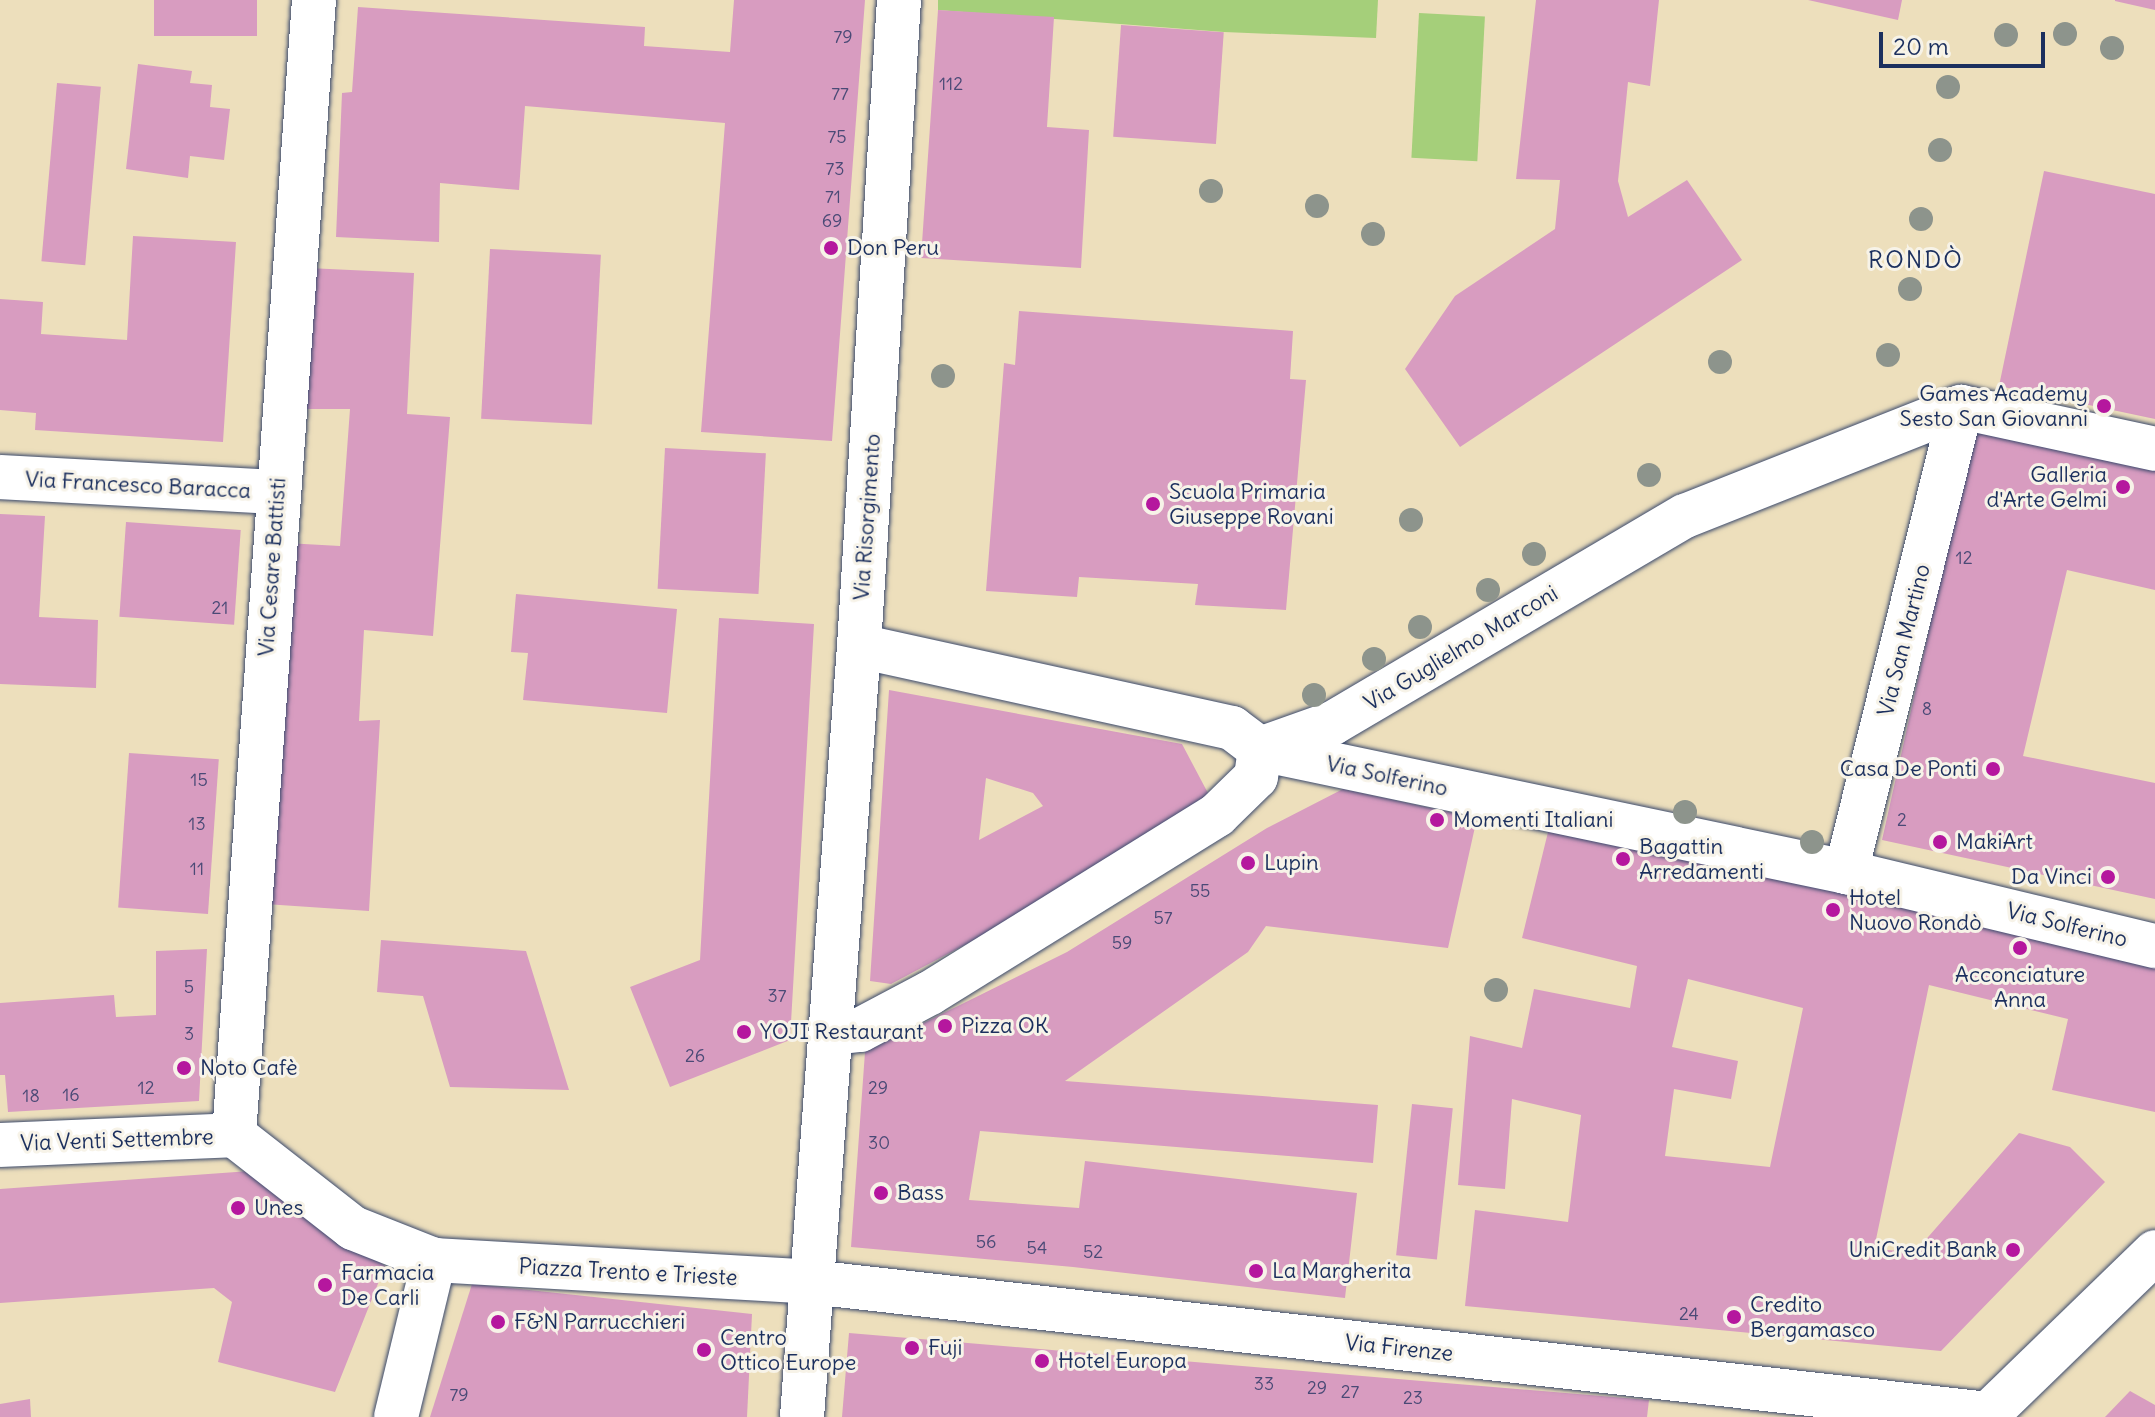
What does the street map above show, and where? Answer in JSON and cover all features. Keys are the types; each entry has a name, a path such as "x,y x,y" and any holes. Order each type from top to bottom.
{"street":[{"name":"Via Cesare Battisti","path":"234,1135 314,0"},
{"name":"Via Risorgimento","path":"831,1033 859,646 899,0"},
{"path":"1961,407 2155,449"},
{"name":"Via Guglielmo Marconi","path":"1260,749 1333,723 1685,516 1961,407"},
{"name":"Via San Martino","path":"1846,872 1961,407"},
{"name":"Via Francesco Baracca","path":"0,477 277,492"},
{"name":"Via Solferino","path":"859,646 1232,728 1260,749 1846,872 2155,946"},
{"path":"802,1417 831,1033 860,1030 930,993 1217,815 1256,777 1260,749"},
{"name":"Via Venti Settembre","path":"0,1145 234,1135"},
{"name":"Piazza Trento e Trieste","path":"234,1135 353,1228 434,1260 811,1282"},
{"path":"1986,1416 2155,1252"},
{"path":"396,1417 434,1260"},
{"name":"Via Firenze","path":"811,1282 1986,1416"}],"green space":[{"path":"938,0 1378,0 1376,38 1224,32 938,10"},
{"path":"1419,13 1485,16 1477,161 1411,158"}],"building":[{"path":"154,0 257,0 257,36 154,36"},
{"path":"734,0 865,0 832,441 701,432 725,123 525,106 519,190 440,183 439,242 336,237 342,93 352,92 358,7 645,27 644,46 730,52"},
{"path":"1536,0 1659,0 1650,86 1628,82 1618,181 1628,217 1687,180 1742,260 1460,447 1405,369 1455,296 1555,229 1560,180 1516,179"},
{"path":"1808,0 1902,0 1898,20"},
{"path":"2155,0 2155,10 2115,1"},
{"path":"938,10 1054,17 1047,127 1089,130 1081,268 921,258"},
{"path":"1121,25 1224,32 1216,144 1113,137"},
{"path":"138,64 192,71 190,83 212,85 210,107 230,109 224,160 190,156 188,178 126,169"},
{"path":"57,83 101,87 85,265 41,261"},
{"path":"2044,171 2155,194 2155,419 1999,386"},
{"path":"133,236 236,242 223,442 35,430 36,413 0,410 0,299 43,302 41,334 127,340"},
{"path":"490,249 601,255 592,425 481,419"},
{"path":"308,268 414,273 407,414 450,417 433,636 364,630 359,721 380,720 369,911 265,904 286,543 340,546 350,409 302,409"},
{"path":"1019,311 1293,331 1290,379 1306,380 1286,610 1195,605 1198,584 1079,577 1077,597 986,591 1004,363 1015,365"},
{"path":"1974,429 2155,470 2155,590 2067,570 2023,756 2155,783 2155,899 1882,840"},
{"path":"665,448 766,453 758,594 658,589"},
{"path":"0,514 45,516 39,617 98,620 96,688 0,684"},
{"path":"126,522 241,530 234,625 119,617"},
{"path":"516,594 677,609 667,713 523,700 528,653 511,652"},
{"path":"719,618 814,624 790,1040 670,1087 630,987 700,960"},
{"path":"889,690 1182,744 1209,795 991,931 891,984 870,981","holes":["986,778 1033,793 1043,806 979,840"]},
{"path":"129,753 219,759 208,914 118,908"},
{"path":"1343,789 1477,818 1448,948 1266,926 1248,952 1065,1081 1378,1105 1373,1163 980,1131 969,1200 1079,1208 1085,1161 1357,1193 1345,1298 1073,1267 851,1247 865,1052 1067,952 1267,828"},
{"path":"1550,824 2155,966 2155,1112 2052,1090 2068,1019 1929,985 1874,1249 1915,1252 2019,1133 2070,1147 2105,1182 1941,1351 1465,1306 1475,1210 1568,1222 1581,1115 1512,1099 1505,1189 1458,1185 1470,1036 1522,1048 1534,989 1630,1008 1637,966 1522,938","holes":["1688,979 1803,1008 1770,1167 1665,1156 1674,1089 1731,1099 1738,1061 1672,1047"]},
{"path":"381,940 526,951 569,1090 450,1087 423,996 377,992"},
{"path":"207,949 199,1101 8,1112 5,1075 0,1075 0,1003 114,995 116,1017 156,1015 156,951"},
{"path":"1412,1104 1453,1108 1437,1259 1396,1255"},
{"path":"250,1171 385,1266 335,1392 218,1362 232,1302 214,1288 0,1303 0,1189"},
{"path":"472,1284 752,1314 747,1417 430,1417"},
{"path":"849,1333 1649,1400 1647,1417 842,1417"},
{"path":"2130,1391 2155,1405 2155,1417 2105,1417"},
{"path":"30,1399 31,1417 0,1417 0,1404"}],"place":[{"name":"Don Peru","path":"831,248"},
{"name":"Games Academy Sesto San Giovanni","path":"2104,406"},
{"name":"Galleria d'Arte Gelmi","path":"2123,487"},
{"name":"Scuola Primaria Giuseppe Rovani","path":"1153,504"},
{"name":"Casa De Ponti","path":"1993,769"},
{"name":"Momenti Italiani","path":"1437,820"},
{"name":"MakiArt","path":"1940,842"},
{"name":"Bagattin Arredamenti","path":"1623,859"},
{"name":"Lupin","path":"1248,863"},
{"name":"Da Vinci","path":"2108,877"},
{"name":"Hotel Nuovo Rondò","path":"1833,910"},
{"name":"Acconciature Anna","path":"2020,948"},
{"name":"Pizza OK","path":"945,1026"},
{"name":"YOJI Restaurant","path":"744,1032"},
{"name":"Noto Cafè","path":"184,1068"},
{"name":"Bass","path":"881,1193"},
{"name":"Unes","path":"238,1208"},
{"name":"UniCredit Bank","path":"2013,1250"},
{"name":"La Margherita","path":"1256,1271"},
{"name":"Farmacia De Carli","path":"325,1285"},
{"name":"Credito Bergamasco","path":"1734,1317"},
{"name":"F&N Parrucchieri","path":"498,1322"},
{"name":"Fuji","path":"912,1348"},
{"name":"Centro Ottico Europe","path":"704,1350"},
{"name":"Hotel Europa","path":"1042,1361"}],"district":[{"name":"RONDÒ","path":"1916,260"}]}
